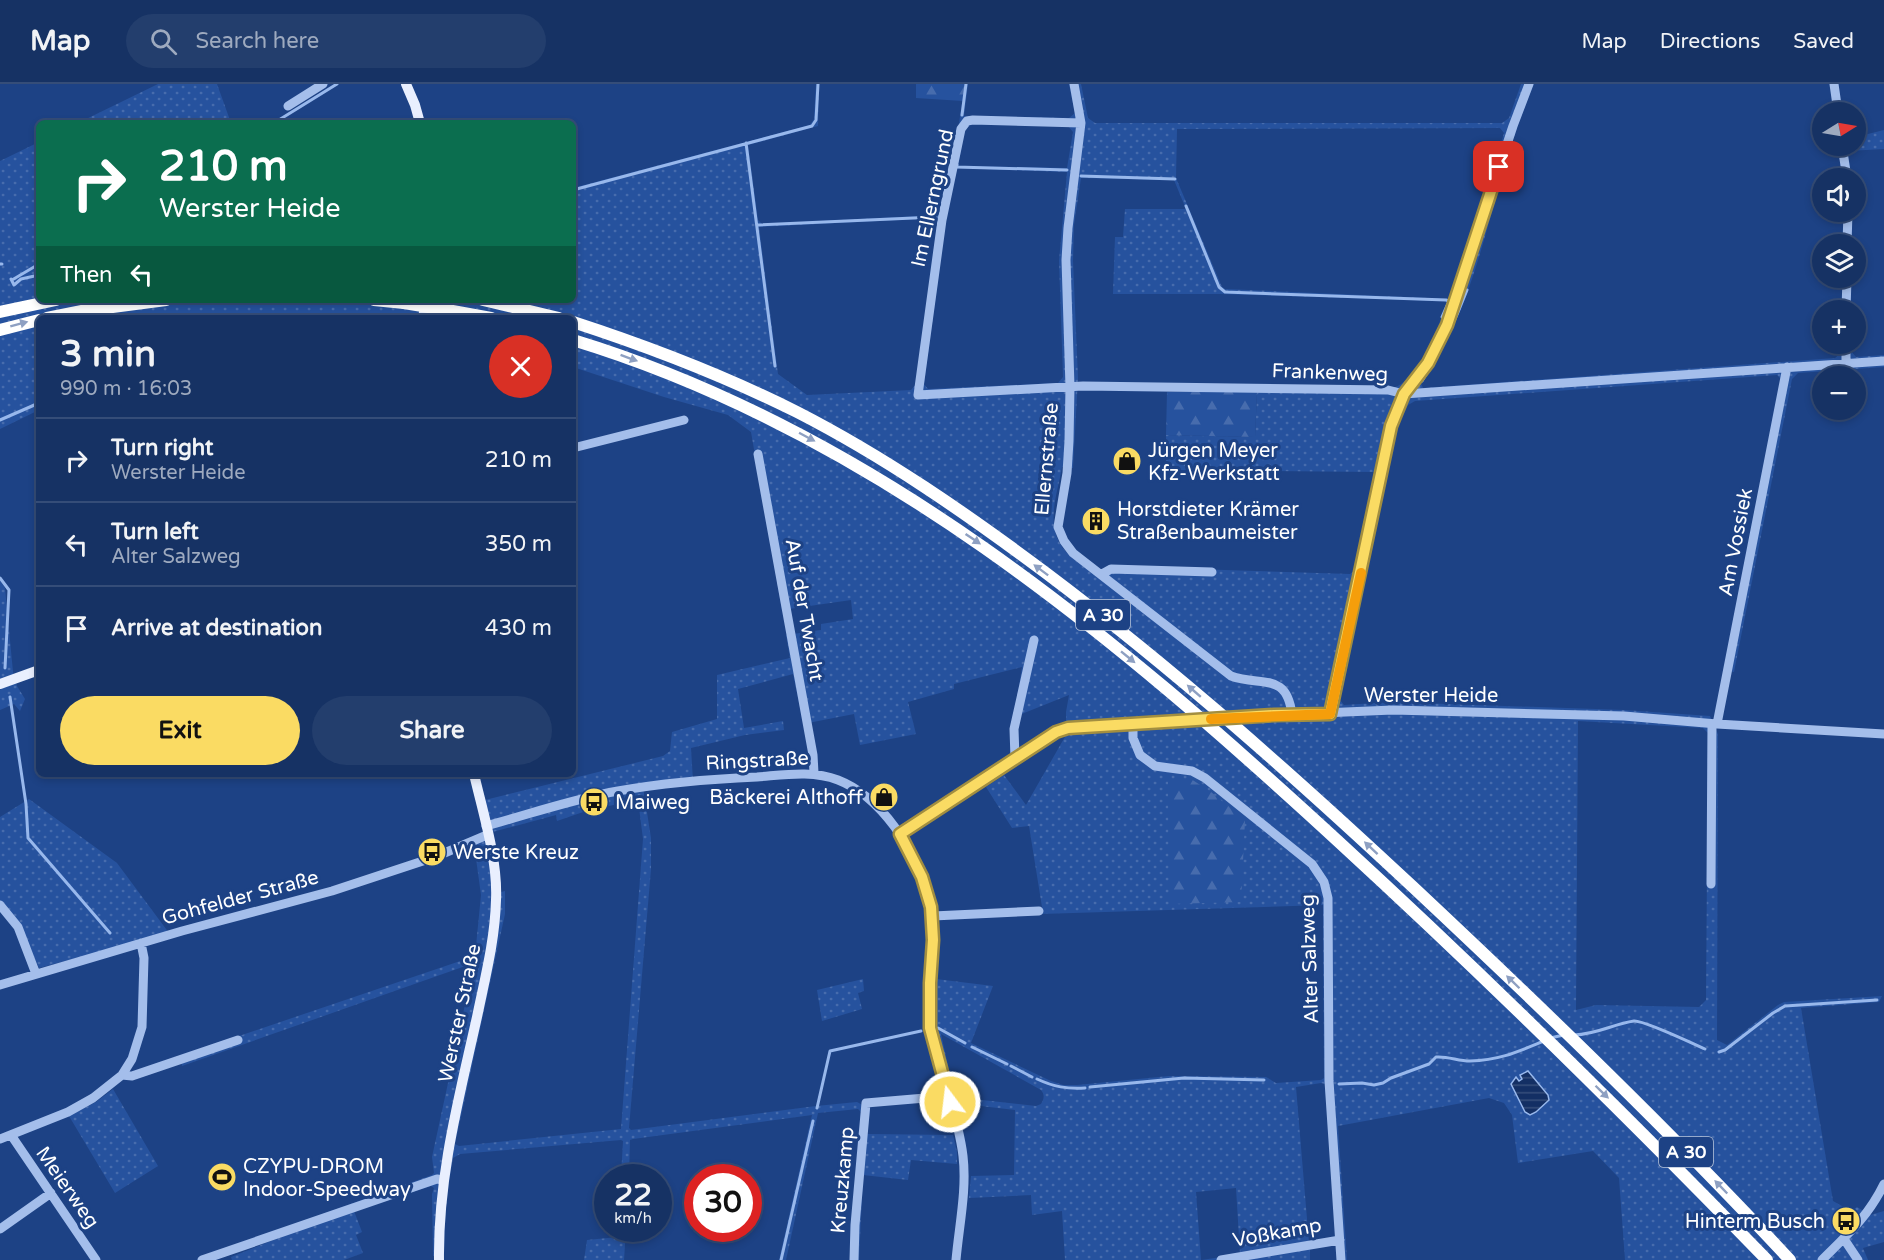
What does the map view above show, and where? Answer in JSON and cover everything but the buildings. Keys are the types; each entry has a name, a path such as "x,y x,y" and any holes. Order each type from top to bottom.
{"highway":[{"path":"0,312 42,303"},
{"path":"62,315 143,303"},
{"path":"404,303 476,315"},
{"path":"496,303 546,315"},
{"path":"0,330 36,321"},
{"name":"A 30","path":"576,323 632,341 718,375 798,413 869,452 980,523 1115,625 1243,733 1362,839 1556,1022 1790,1260"},
{"name":"A 30","path":"576,341 666,372 804,435 945,520 1006,562 1135,663 1218,732 1429,925 1619,1109 1767,1260"}],"main road":[{"path":"406,84 419,120"},
{"path":"0,684 36,671"},
{"name":"Werster Straße","path":"439,1260 439,1223 443,1180 492,946 496,917 496,885 487,830 475,777"}],"street":[{"path":"288,106 323,84"},
{"name":"Ellernstraße","path":"1074,84 1082,123 1066,260 1070,387 1066,473 1058,527 1064,541 1073,552 1231,676 1242,680 1272,683 1282,690 1287,696 1292,715"},
{"path":"1330,714 1391,426 1404,394 1428,363 1447,325 1529,84"},
{"path":"1834,84 1837,102"},
{"name":"Im Ellerngrund","path":"918,395 942,220 961,129 968,121 974,120 1082,123"},
{"path":"1846,354 1846,363"},
{"name":"Frankenweg","path":"918,395 1070,387 1388,390 1404,394 1884,361"},
{"name":"Am Vossiek","path":"1711,884 1715,724 1787,367"},
{"path":"576,447 684,420"},
{"name":"Auf der Twacht","path":"758,454 813,755 814,773"},
{"path":"1102,574 1111,569 1212,572"},
{"path":"1015,758 1014,729 1034,640"},
{"name":"Werster Heide","path":"900,834 1056,732 1068,728 1393,710 1624,716 1884,734"},
{"name":"Alter Salzweg","path":"1133,725 1133,738 1140,755 1155,766 1192,771 1205,778 1312,864 1324,882 1328,898 1329,1081 1341,1260"},
{"name":"Ringstraße","path":"487,830 589,797 629,789 725,778 814,773 840,780 858,790 882,812 900,834 928,893 933,916 930,1028 958,1131 964,1168 956,1260"},
{"name":"Gohfelder Straße","path":"0,986 141,943 332,891 435,857 487,830"},
{"path":"0,905 18,927 36,974"},
{"path":"933,916 1039,911"},
{"path":"0,1139 68,1112 93,1098 122,1075 132,1059 142,1027 144,958 141,943"},
{"path":"122,1075 132,1076 238,1040"},
{"name":"Kreuzkamp","path":"854,1260 866,1103 949,1096"},
{"name":"Meierweg","path":"11,1135 96,1260"},
{"path":"202,1260 398,1191 437,1179 443,1180"},
{"path":"1822,1260 1864,1218 1884,1184"},
{"path":"0,1229 51,1193"},
{"path":"1844,1239 1858,1260"},
{"name":"Voßkamp","path":"1221,1260 1340,1240"}],"green space":[{"path":"158,84 217,84 230,120 84,120"},
{"path":"816,84 819,84 818,126 748,145 758,220 762,224 939,215 965,84 968,84 964,116 1069,118 1075,113 1069,84 1081,84 1088,118 1095,123 1502,123 1509,118 1521,84 1534,84 1511,146 1460,312 1436,361 1421,383 1423,388 1835,358 1840,354 1854,354 1856,357 1884,355 1884,367 1812,366 1812,372 1798,373 1792,379 1734,672 1725,670 1781,379 1777,375 1415,401 1408,405 1397,427 1340,700 1344,705 1390,702 1624,710 1710,716 1718,734 1717,1040 1727,1045 1784,1002 1882,996 1879,1002 1801,1008 1833,1201 1851,1211 1857,1207 1870,1215 1884,1211 1884,1242 1863,1248 1868,1260 1625,1260 1619,1178 1593,1151 1518,1163 1512,1115 1504,1103 1489,1098 1338,1126 1347,1260 1337,1260 1336,1245 1310,1248 1310,1260 1202,1260 1240,1254 1236,1188 1196,1192 1201,1260 1065,1260 1062,1211 1032,1215 1031,1195 969,1198 971,1176 1014,1175 1015,1110 955,1103 936,1027 934,1009 936,979 993,986 971,1043 1063,1085 1169,1076 1266,1077 1276,1083 1324,1078 1323,905 1041,914 1042,907 1029,826 1012,828 986,787 1004,775 1026,805 1066,735 1069,695 1014,717 1022,667 954,684 954,689 908,702 916,734 860,745 854,714 808,723 802,717 793,674 738,689 744,728 783,721 784,730 745,735 691,748 693,781 643,787 651,838 651,869 629,1128 631,1130 857,1102 870,1109 867,1134 953,1135 957,1164 911,1160 908,1180 863,1175 859,1260 851,1260 861,1112 858,1109 818,1113 786,1260 779,1260 812,1115 633,1139 630,1140 629,1164 622,1164 623,1141 621,1140 460,1154 453,1158 451,1170 445,1219 444,1256 433,1256 432,1194 434,1188 431,1186 354,1211 362,1232 356,1235 363,1253 344,1260 232,1260 231,1257 281,1237 278,1230 434,1173 432,1157 474,963 182,1066 180,1056 475,956 481,895 474,844 491,838 501,892 505,891 505,914 455,1144 459,1146 621,1129 643,839 638,800 589,810 557,821 556,815 489,833 481,801 663,756 670,751 672,732 717,719 717,675 790,658 786,635 821,630 821,624 853,619 851,600 782,610 751,432 728,415 576,368 576,315 36,315 36,411 0,429 0,161 36,143 36,303 576,303 576,187 810,125 814,119","holes":["972,124 1068,126 1073,132 1067,168 958,166 965,129","1500,128 1504,133 1465,259 1450,299 1225,289 1222,287 1176,178 1177,129","957,168 1067,172 1059,261 1063,377 1058,383 928,389 924,384 946,219","1081,178 1174,180 1186,209 1125,209 1123,237 1115,237 1113,294 1220,294 1446,301 1448,303 1421,362 1405,381 1396,387 1228,385 1228,393 1257,392 1255,437 1166,435 1166,470 1377,472 1357,569 1350,574 1130,567 1098,577 1062,547 1056,533 1054,514 1062,467 1073,468 1078,378 1073,261 1074,225","938,218 916,384 911,390 807,395 778,374 759,227","1578,721 1703,728 1708,733 1706,1000 1699,1007 1596,1005 1576,1010","941,1034 1041,1090 1043,1094 1041,1104 1036,1106 955,1097","1325,1084 1336,1237 1309,1243 1296,1087"]},
{"path":"916,84 965,84 963,101 916,98"},
{"path":"1884,130 1884,149 1866,150 1866,134"},
{"path":"1839,156 1849,156 1850,168 1841,168"},
{"path":"1167,392 1257,392 1255,437 1166,435"},
{"path":"0,580 5,588 13,672 17,686 25,699 20,711 14,704 0,710"},
{"path":"1168,779 1191,779 1245,820 1241,902 1169,904"},
{"path":"29,799 117,863 169,933 39,968 19,925 0,901 0,817"},
{"path":"863,979 864,991 858,993 862,1009 822,1021 817,990"},
{"path":"113,1089 158,1166 115,1193 69,1116 96,1102"},
{"path":"587,1240 625,1242 624,1260 584,1260"}],"shaded area":[{"path":"1528,1071 1548,1095 1549,1100 1530,1115 1525,1112 1511,1084 1516,1077 1519,1081 1522,1079 1520,1075"}],"waterway":[{"path":"279,120 337,84"},
{"path":"576,189 812,126 816,120 818,84"},
{"path":"962,115 966,84"},
{"path":"746,143 775,366"},
{"path":"957,165 956,167 1067,170"},
{"path":"1081,176 1175,179"},
{"path":"1186,206 1219,287 1225,292 1446,300 1449,301 1442,317 1444,319"},
{"path":"758,225 936,217"},
{"path":"12,280 36,266"},
{"path":"11,279 14,285 21,279 36,276"},
{"path":"1422,381 1447,337 1467,290"},
{"path":"0,420 36,404"},
{"path":"0,578 9,590 5,668"},
{"path":"10,697 26,804 28,838 110,933"},
{"path":"1719,1052 1785,1006 1877,1000"},
{"path":"1574,1035 1591,1033 1634,1021 1658,1028 1705,1049"},
{"path":"938,1028 965,1043"},
{"path":"817,1108 830,1051 921,1031"},
{"path":"1550,1038 1564,1035"},
{"path":"1339,1084 1374,1085 1429,1064 1436,1057 1470,1061 1490,1059 1517,1052 1544,1041"},
{"path":"972,1047 1007,1064"},
{"path":"1011,1066 1032,1077"},
{"path":"1090,1087 1184,1078 1264,1080"},
{"path":"1037,1079 1061,1087 1085,1088"},
{"path":"781,1260 813,1121"}],"slow traffic":[{"path":"1211,719 1330,714 1361,573"}],"place":[{"name":"Jürgen Meyer Kfz-Werkstatt","path":"1127,461"},
{"name":"Horstdieter Krämer Straßenbaumeister","path":"1096,521"},
{"name":"Bäckerei Althoff","path":"884,797"},
{"name":"Maiweg","path":"594,802"},
{"name":"Werste Kreuz","path":"432,852"},
{"name":"CZYPU-DROM Indoor-Speedway","path":"222,1177"},
{"name":"Hinterm Busch","path":"1846,1221"}],"route":[{"path":"950,1102 930,1028 933,916 922,877 900,834 1056,732 1068,728 1274,715 1330,714 1391,426 1404,394 1428,363 1447,325 1499,167"}]}
